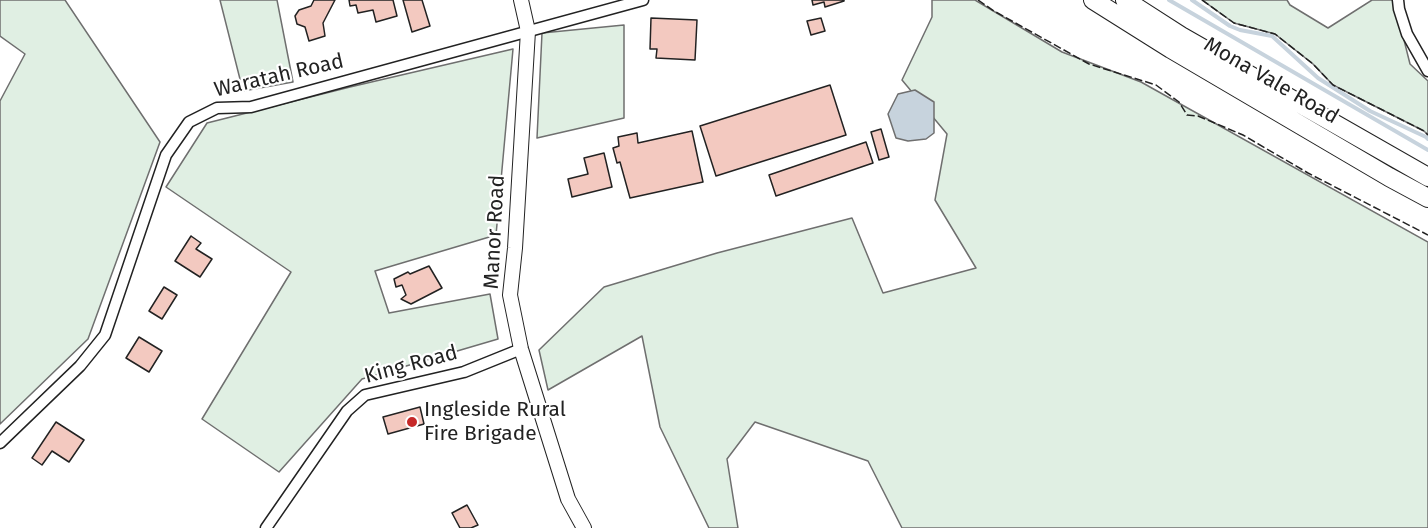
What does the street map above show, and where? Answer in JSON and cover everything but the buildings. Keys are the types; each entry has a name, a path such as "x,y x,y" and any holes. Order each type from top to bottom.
{"highway":[{"name":"Mona Vale Road","path":"1093,0 1171,49 1428,198"},
{"name":"Mona Vale Road","path":"1125,0 1181,36 1428,177"}],"street":[{"name":"Manor Road","path":"521,0 528,31 510,295 521,349 568,500 584,528"},
{"name":"Waratah Road","path":"0,443 80,366 105,335 166,155 189,122 218,108 251,107 643,0"},
{"path":"1398,0 1407,34 1428,71"},
{"name":"King Road","path":"266,528 348,411 365,395 464,372 521,349"}],"green space":[{"path":"0,0 65,0 160,142 88,339 0,424 0,101 25,54 0,36"},
{"path":"220,0 277,0 293,82 243,91"},
{"path":"932,0 975,0 1062,52 1141,82 1428,242 1428,528 902,528 868,461 755,422 727,459 738,528 709,528 660,427 642,336 548,390 539,350 604,287 717,253 852,218 883,293 976,268 935,200 947,134 902,80 932,17"},
{"path":"1202,0 1287,0 1290,5 1328,28 1372,0 1394,0 1410,64 1428,81 1428,135 1333,85 1313,64 1275,34 1234,23"},
{"path":"624,25 624,118 537,138 542,33"},
{"path":"513,49 496,235 375,271 389,313 490,294 498,339 362,379 279,472 202,419 291,272 166,187 207,123"}],"shaded area":[{"path":"915,90 934,102 934,133 926,139 908,141 896,138 888,114 898,94"}],"waterway":[{"path":"1169,0 1428,150"},
{"path":"1192,0 1230,26 1272,36 1318,78 1370,111 1428,139"}],"fence":[{"path":"978,0 1089,64 1156,85 1179,102 1187,115 1198,116 1243,135 1308,173 1428,235"},
{"path":"1202,0 1234,23 1275,34 1313,64 1333,85 1428,135"}],"place":[{"name":"Ingleside Rural Fire Brigade","path":"412,422"}]}
